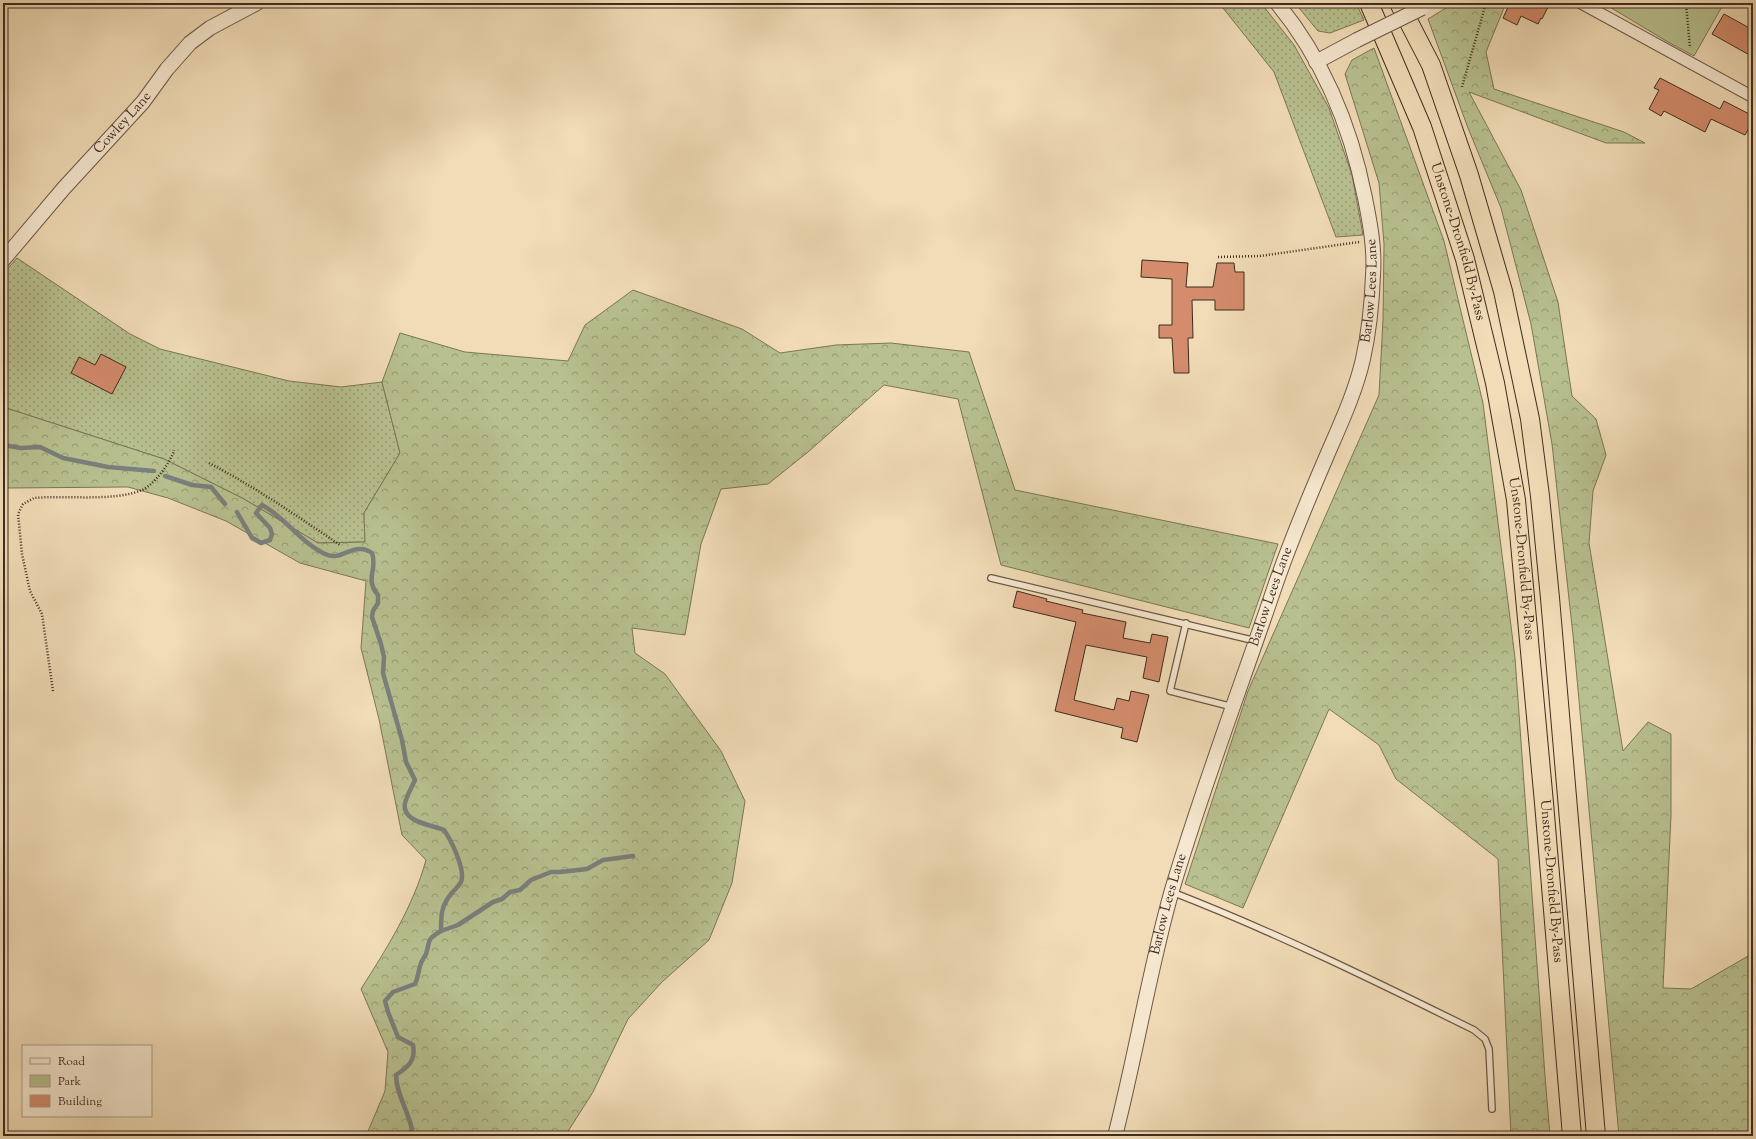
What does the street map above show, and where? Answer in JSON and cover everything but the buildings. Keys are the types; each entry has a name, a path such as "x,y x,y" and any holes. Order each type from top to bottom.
{"highway":[{"name":"Unstone-Dronfield By-Pass","path":"1369,3 1422,127 1465,259 1495,383 1516,500 1545,811 1572,1136"},
{"name":"Unstone-Dronfield By-Pass","path":"1399,3 1431,65 1469,175 1503,291 1530,419 1550,590 1596,1136"}],"street":[{"name":"Cowley Lane","path":"3,260 64,188 143,102 167,69 190,43 210,28 257,3"},
{"path":"1277,3 1316,62 1426,5"},
{"path":"1581,3 1753,97"},
{"name":"Barlow Lees Lane","path":"1115,1136 1151,972 1172,892 1233,707 1292,537 1353,392 1363,358 1370,318 1374,273 1373,241 1370,221 1357,159 1347,126 1330,87 1316,62"}],"lane":[{"path":"991,578 1257,641"},
{"path":"1186,624 1170,691 1233,707"},
{"path":"1172,892 1232,915 1346,967 1474,1030 1485,1039 1489,1049 1492,1109"}],"path":[{"path":"1462,87 1486,3"},
{"path":"1686,3 1690,63"},
{"path":"1753,175 1751,187 1753,196"},
{"path":"1218,257 1260,256 1348,243 1373,241"},
{"path":"53,691 42,614 30,591 22,554 18,514 23,504 34,498 116,496 143,490 172,460 174,450"},
{"path":"208,463 233,476 289,510 340,545"}],"green space":[{"path":"1219,3 1261,3 1294,45 1329,108 1352,175 1363,235 1336,237 1274,72"},
{"path":"1295,3 1356,3 1364,20 1330,33 1318,31"},
{"path":"1454,3 1506,3 1486,52 1494,89 1624,132 1645,143 1606,143 1469,92 1521,190 1558,302 1572,396 1596,419 1606,455 1593,491 1589,543 1623,751 1648,722 1671,734 1671,815 1663,988 1691,989 1750,955 1753,961 1753,1136 1619,1136 1573,635 1552,444 1531,324 1501,208 1468,128 1428,19"},
{"path":"1603,3 1724,3 1694,56"},
{"path":"1374,48 1444,241 1483,403 1515,658 1550,1136 1511,1136 1498,859 1396,779 1379,745 1329,709 1243,908 1185,884 1248,691 1379,395 1383,320 1384,244 1379,183 1345,74 1352,60"},
{"path":"17,258 130,334 160,349 289,381 341,387 382,382 400,453 364,513 365,542 318,543 244,499 164,459 3,407 3,274"},
{"path":"633,290 742,329 780,353 836,345 891,343 969,352 1015,490 1278,544 1249,628 1001,565 958,399 884,385 808,452 768,484 721,489 701,544 685,635 632,628 635,653 665,674 721,751 745,801 732,883 709,940 662,982 628,1019 593,1092 565,1136 366,1136 385,1091 388,1052 361,989 390,943 407,911 421,877 426,860 402,835 379,719 361,648 366,581 300,563 226,521 168,498 128,487 7,488 3,486 3,407 164,459 244,499 318,543 365,542 364,513 400,453 382,382 400,333 465,352 568,361 585,325"}],"waterway":[{"path":"3,445 21,448 40,447 63,458 108,467 154,471"},
{"path":"165,476 192,485 211,487 225,504"},
{"path":"237,512 252,538 261,543 270,540 272,534 270,528 256,513 262,505 278,516 308,543 325,554 335,556 356,549 366,550 372,553 374,564 372,584 378,595 378,603 373,611 372,617 381,644 384,657 383,673 402,740 406,762 415,780 408,794 405,809 412,819 444,830 460,863 462,877 461,882 448,898 443,907 441,931 429,941 426,954 420,964 415,984 393,992 385,1001 398,1037 413,1045 414,1051 410,1063 396,1075 400,1096 412,1130 408,1134 399,1136"},
{"path":"441,931 458,925 493,902 502,899 510,892 520,890 531,880 551,872 587,869 603,860 633,856"}]}
